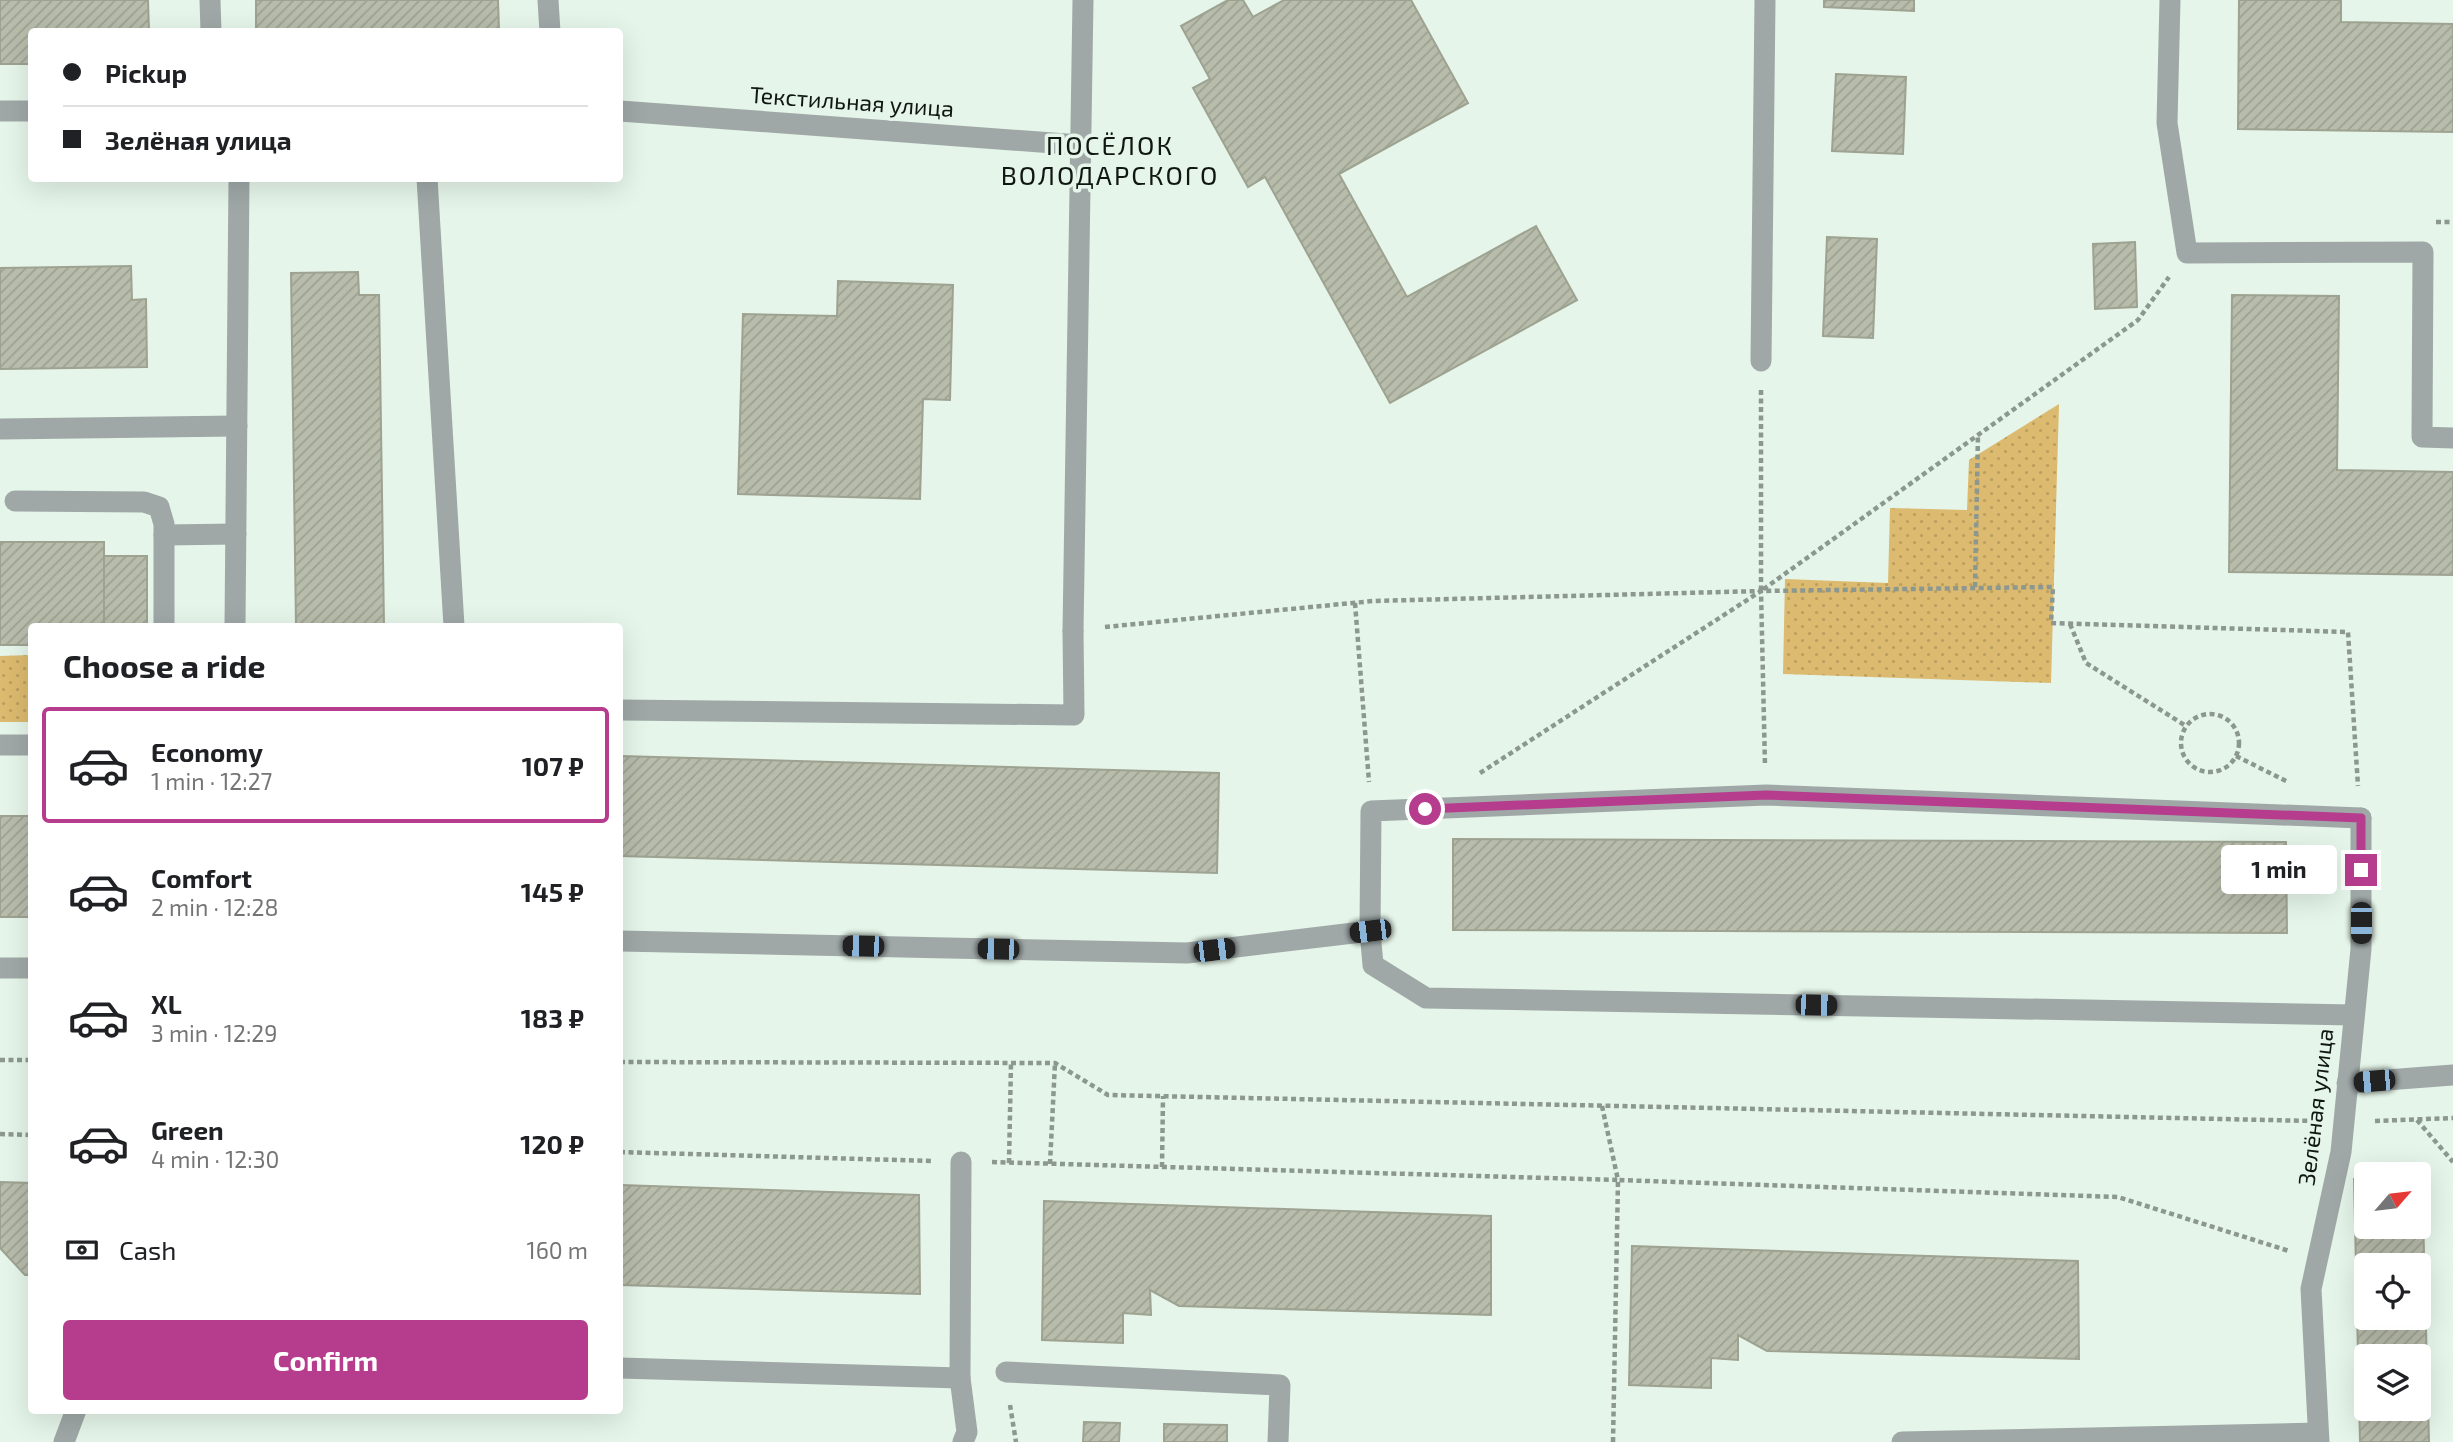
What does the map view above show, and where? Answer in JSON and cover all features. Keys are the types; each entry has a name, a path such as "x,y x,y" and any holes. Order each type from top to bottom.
{"street":[{"path":"210,0 211,28"},
{"path":"548,0 550,28"},
{"path":"623,710 1074,715 1083,0"},
{"path":"1761,361 1765,0"},
{"path":"2170,0 2167,123 2187,253 2423,252 2422,437 2453,438"},
{"path":"0,111 28,111"},
{"name":"Текстильная улица","path":"623,111 1080,145"},
{"path":"235,623 239,182"},
{"path":"428,182 454,623"},
{"path":"0,429 237,426"},
{"path":"15,501 144,502 159,507 164,535 164,623"},
{"path":"164,535 236,534"},
{"path":"0,745 28,745"},
{"path":"2354,1015 1426,998 1373,965 1370,931 1371,811 1766,795 2361,818"},
{"name":"Зелёная улица","path":"2319,1437 2311,1289 2341,1152 2361,949 2361,818"},
{"path":"623,940 1188,953 1370,931"},
{"path":"0,968 28,968"},
{"path":"2347,1083 2453,1075"},
{"path":"961,1162 960,1378 967,1432 963,1442"},
{"path":"623,1368 960,1378"},
{"path":"1006,1372 1280,1385 1278,1442"},
{"path":"64,1442 74,1414"},
{"path":"1902,1442 2319,1437"}],"path":[{"path":"2431,222 2453,222"},
{"path":"1471,779 1761,591 2138,320 2187,253"},
{"path":"1761,361 1761,591 1766,795"},
{"path":"1975,587 1978,434"},
{"path":"1073,631 1355,603 1761,591 2053,587 2051,623 2348,632 2361,818"},
{"path":"1355,603 1371,811"},
{"path":"2070,624 2086,663 2186,726"},
{"path":"2203,715 2225,718 2237,735 2236,756 2221,770 2211,772 2191,765 2181,747 2186,726 2203,715"},
{"path":"0,1060 28,1060"},
{"path":"623,1062 1055,1063 1108,1095 1163,1097 2344,1122 2453,1118"},
{"path":"1009,1163 1011,1063"},
{"path":"1050,1164 1055,1063"},
{"path":"1162,1167 1163,1097"},
{"path":"1602,1106 1618,1180 1613,1442"},
{"path":"2417,1119 2453,1162"},
{"path":"0,1134 28,1135"},
{"path":"623,1152 2118,1197 2318,1260"}],"shaded area":[{"path":"2059,404 2051,683 1783,674 1785,579 1888,583 1890,508 1967,510 1969,460"},
{"path":"28,655 28,722 0,722 0,656"}],"building":[{"path":"0,0 148,0 149,28 28,28 28,64 0,64"},
{"path":"256,0 498,0 499,28 256,28"},
{"path":"1228,0 1243,0 1253,17 1284,0 1411,0 1468,103 1339,174 1407,297 1536,226 1577,300 1390,403 1265,177 1248,187 1193,88 1210,79 1181,26"},
{"path":"1824,0 1914,0 1914,11 1824,7"},
{"path":"2239,0 2341,0 2341,22 2453,24 2453,132 2238,129"},
{"path":"1836,74 1906,77 1903,154 1832,151"},
{"path":"1827,237 1877,239 1873,338 1823,336"},
{"path":"2135,242 2137,307 2095,309 2093,244"},
{"path":"131,266 132,300 146,299 147,367 0,369 0,268"},
{"path":"358,272 359,295 379,295 384,623 296,623 291,273"},
{"path":"838,281 953,285 950,400 923,399 920,499 738,494 743,314 837,316"},
{"path":"2232,295 2339,296 2337,470 2453,472 2453,575 2229,572"},
{"path":"0,542 104,542 104,623 28,623 28,645 0,645"},
{"path":"104,556 147,556 147,623 104,623"},
{"path":"623,756 1219,773 1217,873 623,856"},
{"path":"0,816 28,816 28,917 0,917"},
{"path":"1453,839 2286,842 2287,933 1453,930"},
{"path":"0,1182 28,1183 28,1275 0,1248"},
{"path":"623,1185 919,1195 920,1294 623,1285"},
{"path":"1044,1201 1491,1216 1491,1315 1179,1306 1150,1290 1151,1315 1123,1313 1123,1343 1042,1340"},
{"path":"2355,1239 2424,1239 2424,1253 2356,1253"},
{"path":"1632,1246 2078,1261 2079,1359 1767,1351 1738,1335 1738,1360 1711,1358 1711,1388 1629,1385"},
{"path":"2357,1330 2426,1330 2426,1344 2358,1344"},
{"path":"2360,1421 2428,1421 2429,1442 2360,1442"},
{"path":"1084,1422 1120,1423 1119,1442 1083,1442"},
{"path":"1164,1424 1227,1425 1227,1442 1164,1442"}],"district":[{"name":"ПОСЁЛОК ВОЛОДАРСКОГО","path":"1110,161"}],"route":[{"path":"1425,809 1766,795 2361,818 2361,870"}]}
